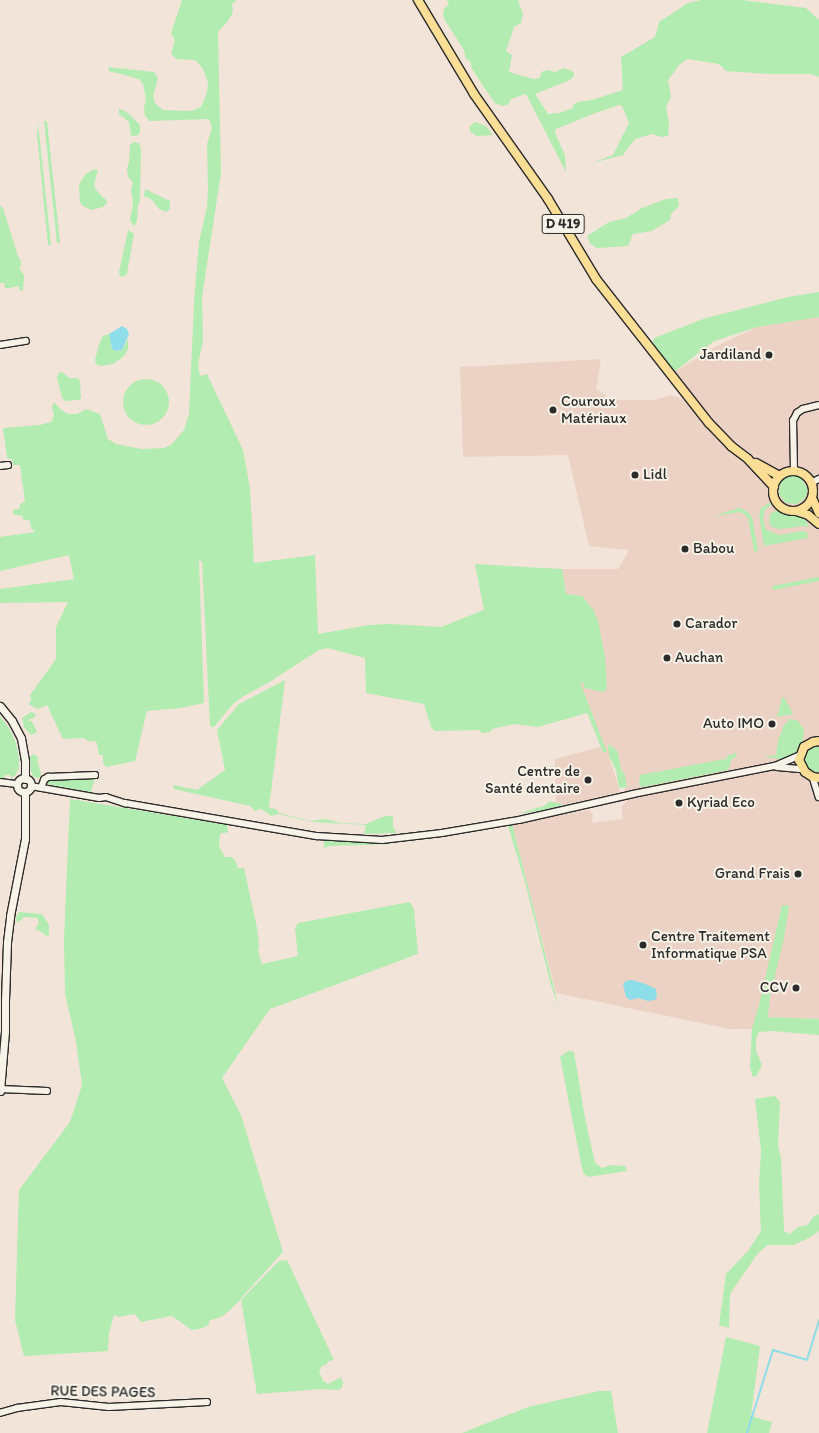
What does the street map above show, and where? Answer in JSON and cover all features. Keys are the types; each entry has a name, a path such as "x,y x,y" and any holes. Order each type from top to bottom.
{"main road":[{"name":"D 419","path":"418,0 474,94 548,199 596,279 683,391 722,437 748,459 774,487"},
{"name":"D 419","path":"748,459 780,476"},
{"path":"796,511 806,507 812,498 815,481 794,471 780,476 774,487 774,496 779,505 784,509 808,515 819,524"},
{"path":"812,498 819,514"},
{"path":"816,777 802,769 800,756 804,747 813,742 819,741"}],"street":[{"path":"0,345 26,341"},
{"path":"794,471 793,421 797,413 803,409 819,405"},
{"path":"0,466 8,465"},
{"path":"0,706 12,722 21,738 25,761 24,779"},
{"path":"24,779 30,782 31,786 99,798 106,797 126,803 317,836 357,840 370,838 374,840 442,833 519,820 775,766 800,756"},
{"path":"775,766 802,769"},
{"path":"41,788 44,780 48,777 95,775"},
{"path":"816,777 819,797"},
{"path":"0,782 17,784 19,781 24,779"},
{"path":"17,784 19,790 26,792"},
{"path":"31,786 26,792 25,839 10,916 7,942 5,1031 0,1090 48,1091"},
{"name":"RUE DES PAGES","path":"0,1414 31,1405 61,1402 109,1407 207,1402"}],"shaded area":[{"path":"819,317 819,1019 768,1017 752,1029 730,1029 556,993 512,824 589,810 593,814 592,823 623,819 621,807 627,801 621,769 609,756 620,792 564,805 556,802 555,759 600,747 603,752 606,751 581,685 582,596 566,594 562,569 618,569 629,550 589,546 568,455 463,457 460,367 601,359 596,389 612,400 656,400 670,395 682,399 737,457 765,480 774,469 719,429 674,372 715,347 757,327"}],"green space":[{"path":"182,0 237,0 232,4 233,12 228,21 218,32 221,173 202,297 203,340 198,365 200,376 207,374 243,450 250,488 254,563 315,555 318,634 369,625 391,624 441,627 484,610 475,564 562,569 566,594 582,596 593,609 598,621 605,656 607,689 602,692 585,688 582,681 581,685 607,752 603,752 587,713 538,727 515,724 492,729 490,732 482,733 479,730 435,731 431,727 424,704 366,693 365,658 328,648 319,650 271,681 242,697 232,705 214,727 210,726 202,561 199,561 204,703 181,708 147,711 135,761 106,767 103,762 103,755 99,755 97,743 94,741 88,741 84,738 63,739 47,705 38,709 28,704 31,701 30,695 56,659 56,627 68,602 0,603 0,589 74,579 69,555 0,571 0,537 35,532 31,528 30,521 23,519 22,516 13,514 13,510 19,509 20,504 25,501 20,465 13,465 12,459 7,458 3,428 40,425 51,422 54,416 52,407 54,402 60,409 68,414 77,414 86,409 100,414 108,439 116,444 141,449 164,448 172,444 184,430 189,414 194,302 199,242 207,208 207,144 212,128 209,119 150,121 145,116 144,107 146,99 143,84 139,79 109,71 108,67 154,72 158,78 153,96 155,103 163,110 192,111 201,107 207,92 208,82 203,69 195,60 176,59 171,54 175,41 171,33"},
{"path":"447,0 518,0 523,14 521,23 514,27 506,51 512,55 509,72 533,79 540,78 541,72 547,70 555,72 564,68 574,72 574,76 570,80 535,94 548,114 559,113 573,108 573,105 578,102 592,100 623,90 621,57 655,37 659,22 688,3 701,0 742,0 806,8 819,20 819,77 811,74 769,74 726,71 719,64 688,59 680,64 668,80 671,97 666,107 669,123 668,136 661,137 652,134 635,139 623,155 592,163 613,155 629,123 622,106 619,105 593,114 556,129 555,133 565,155 566,172 526,94 511,99 508,105 502,106 495,103 485,89 471,67 471,62 466,59 464,50 443,16 444,8 449,5"},
{"path":"119,109 127,112 140,125 140,133 136,136 131,136 129,122 119,114"},
{"path":"44,121 47,121 60,243 57,243"},
{"path":"475,122 486,126 493,135 477,136 470,132 470,126"},
{"path":"38,123 51,245 48,245 37,135"},
{"path":"133,142 139,143 141,149 140,202 138,204 137,221 134,227 130,220 133,204 131,190 133,182 128,177 127,169 130,145"},
{"path":"94,169 98,170 94,185 96,190 108,202 103,207 92,210 83,206 80,202 79,184 85,175"},
{"path":"145,189 170,201 170,209 166,212 159,209 152,200 144,196"},
{"path":"678,198 679,206 671,214 670,220 652,231 633,234 628,246 597,248 590,244 587,236 609,222 626,218 642,208 666,199"},
{"path":"0,205 3,208 18,256 21,261 20,269 24,275 23,291 19,290 19,286 5,288 4,283 0,283"},
{"path":"128,230 134,234 127,274 122,277 120,276 119,272"},
{"path":"819,292 819,317 757,327 714,341 674,372 653,343 654,338 706,318 788,297"},
{"path":"109,334 112,349 116,351 122,350 128,339 128,349 124,356 113,364 100,366 96,364 95,360 99,344 103,336"},
{"path":"62,372 69,378 78,378 80,381 81,398 78,400 65,401 62,397 57,378 59,373"},
{"path":"146,379 159,383 165,389 169,402 165,415 159,421 146,425 133,421 127,415 123,402 127,389 133,383"},
{"path":"791,475 801,478 808,489 805,498 797,504 786,503 779,494 780,483"},
{"path":"771,502 772,504 765,510 763,517 765,528 767,530 779,535 803,531 807,532 808,538 764,546 759,515 761,508"},
{"path":"739,508 747,511 752,517 758,550 757,552 754,551 748,518 744,514 739,512 714,516"},
{"path":"780,510 804,517 809,527 803,526 780,529 772,527 769,522 770,515 773,512"},
{"path":"819,577 819,581 773,590 772,586"},
{"path":"285,680 269,808 276,809 279,813 311,821 325,819 341,823 366,824 385,816 393,816 393,827 397,833 364,834 366,825 313,822 278,814 271,816 260,809 255,811 250,806 174,789 173,785 197,790 225,770 217,730 239,704"},
{"path":"784,697 793,714 777,717 782,698"},
{"path":"31,712 36,714 33,719 29,719 29,721 32,721 37,732 31,735 24,727 22,718"},
{"path":"0,716 9,728 16,743 19,759 19,768 15,776 11,778 11,775 5,775 4,779 0,778"},
{"path":"790,719 798,721 804,729 803,740 797,751 793,756 781,759 764,757 776,755 778,741 784,725"},
{"path":"608,745 611,745 618,752 621,769 625,775 627,787 619,788 616,770 609,756"},
{"path":"819,746 819,772 815,772 811,771 805,764 805,755 810,748"},
{"path":"736,753 737,756 732,759 728,770 642,787 639,785 640,775 727,759 727,756"},
{"path":"33,754 39,758 37,760 41,773 40,777 38,778 34,777 31,772 30,757"},
{"path":"95,778 91,792 47,784 47,782 56,779"},
{"path":"70,799 227,825 228,832 220,834 219,846 225,857 231,857 235,860 238,868 244,868 257,928 259,945 258,951 262,964 298,956 295,928 298,923 410,902 414,909 418,954 270,1009 222,1078 241,1115 283,1252 235,1305 223,1316 209,1321 209,1325 200,1329 192,1330 172,1316 141,1322 135,1314 119,1317 114,1315 109,1333 108,1351 24,1356 15,1320 19,1190 70,1122 82,1085 76,1041 65,994 64,939"},
{"path":"550,801 564,805 544,810 516,814 544,806"},
{"path":"512,824 559,1008 551,985 525,882 508,826"},
{"path":"324,840 391,842 392,844 330,846 324,848"},
{"path":"782,905 789,906 784,938 770,996 768,1017 819,1019 819,1035 772,1031 759,1032 756,1039 756,1051 762,1065 757,1075 753,1077 750,1068 752,1029"},
{"path":"19,912 42,914 49,925 49,935 46,936 42,932 35,929 39,923 38,918 25,917 17,923 16,917"},
{"path":"568,1051 574,1052 585,1118 595,1163 602,1168 612,1165 625,1166 627,1171 588,1177 583,1173 560,1057"},
{"path":"775,1096 780,1102 778,1147 781,1157 784,1231 790,1234 798,1227 808,1225 813,1217 819,1214 819,1231 807,1239 793,1245 768,1245 758,1253 730,1294 729,1328 719,1325 726,1274 748,1251 761,1231 759,1185 761,1151 755,1099"},
{"path":"287,1260 334,1360 329,1361 326,1365 322,1366 319,1371 323,1381 328,1384 341,1377 343,1383 342,1388 338,1390 322,1389 257,1394 241,1300 279,1261"},
{"path":"726,1337 760,1346 751,1416 772,1422 769,1433 707,1433"},
{"path":"599,1391 611,1391 618,1433 462,1433 528,1407"}],"water":[{"path":"122,326 127,329 129,334 122,350 116,351 112,349 109,334"},
{"path":"632,980 656,989 657,996 655,1000 648,1001 638,998 630,1000 626,997 623,984 626,981"}],"waterway":[{"path":"747,1433 773,1350 807,1360 819,1321"}],"place":[{"name":"Jardiland","path":"769,355"},
{"name":"Couroux Matériaux","path":"553,410"},
{"name":"Lidl","path":"635,475"},
{"name":"Babou","path":"685,549"},
{"name":"Carador","path":"677,624"},
{"name":"Auchan","path":"667,658"},
{"name":"Auto IMO","path":"772,724"},
{"name":"Centre de Santé dentaire","path":"588,780"},
{"name":"Kyriad Eco","path":"679,803"},
{"name":"Grand Frais","path":"798,874"},
{"name":"Centre Traitement Informatique PSA","path":"643,945"},
{"name":"CCV","path":"796,988"}]}
